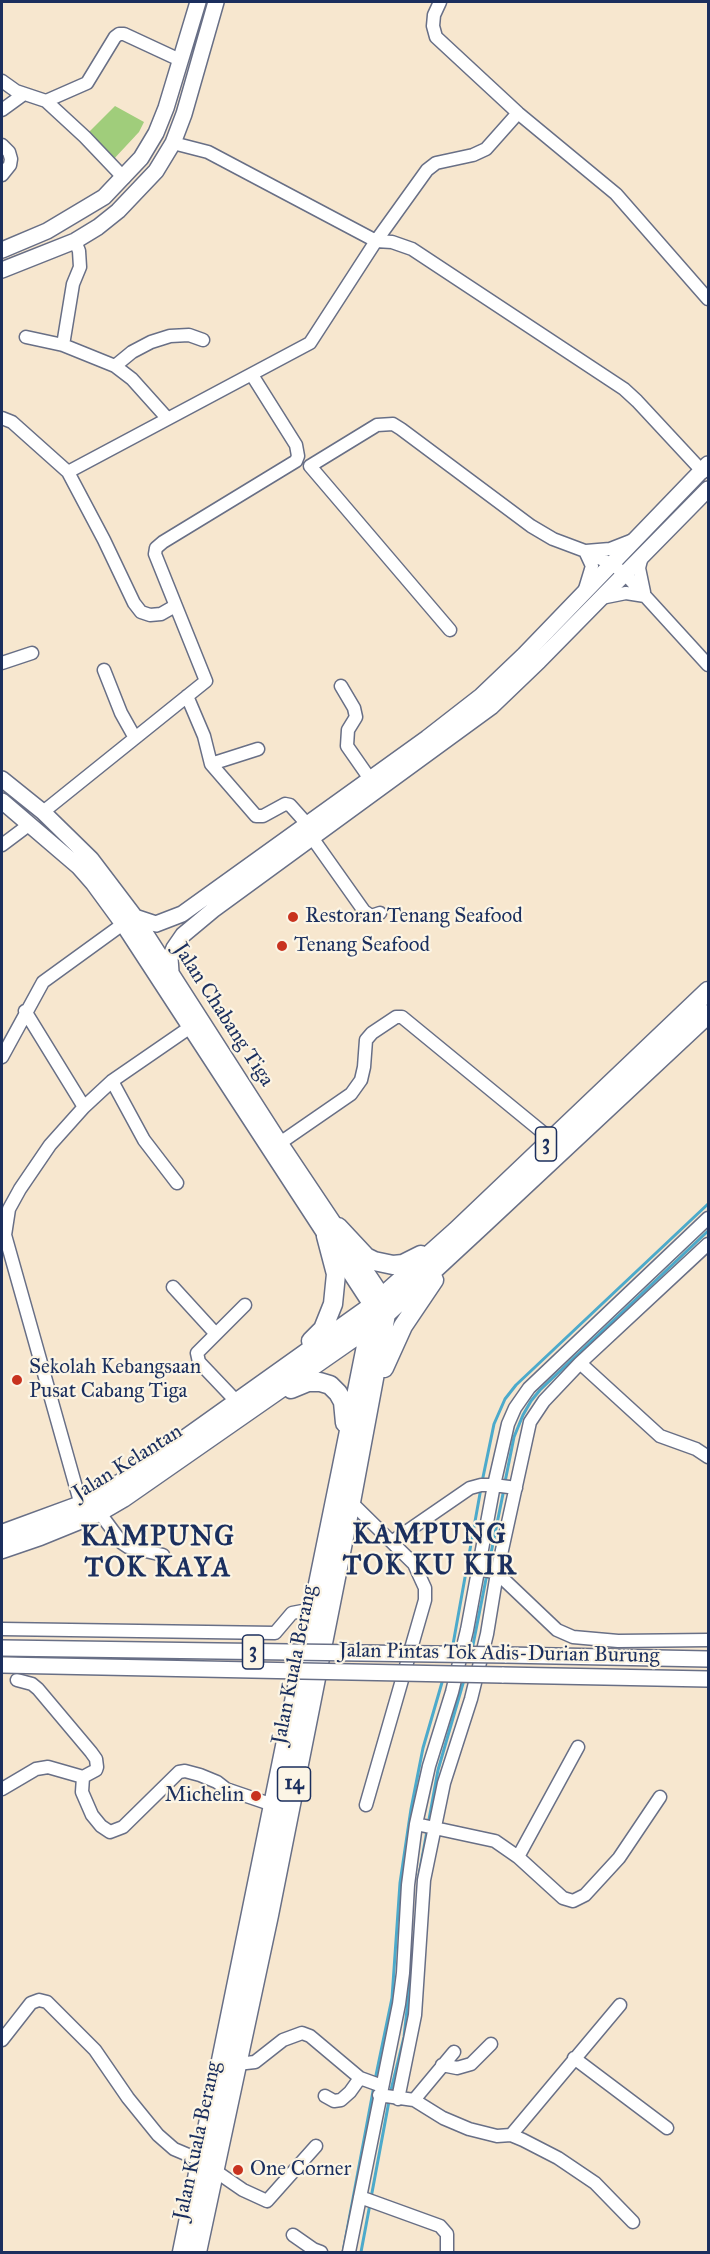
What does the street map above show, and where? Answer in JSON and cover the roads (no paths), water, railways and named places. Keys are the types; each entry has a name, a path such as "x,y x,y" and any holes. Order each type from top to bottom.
{"highway":[{"name":"3","path":"380,1306 456,1230 708,991"},
{"name":"3","path":"380,1306 480,1227 708,1014"},
{"path":"369,1407 393,1346 414,1308 450,1260 480,1227"},
{"path":"332,1231 366,1257 393,1265 416,1259 456,1230"},
{"path":"279,1371 323,1329 330,1316 336,1274 332,1231"},
{"name":"Jalan Kelantan","path":"2,1549 99,1512 259,1405 370,1326 380,1306"},
{"name":"Jalan Kelantan","path":"2,1534 81,1505 132,1477 279,1371 380,1306"},
{"name":"Jalan Kuala Berang","path":"196,2252 207,2165 269,1915 351,1502 369,1407 380,1306"},
{"name":"Jalan Kuala Berang","path":"230,2070 239,1970 370,1326"},
{"path":"259,1405 308,1382 330,1385 343,1402 345,1416 342,1466"},
{"path":"239,1970 247,1968 252,1962 269,1915"}],"main road":[{"path":"2,250 47,231 83,212 104,197 141,158 156,133 166,108 198,2"},
{"path":"2,270 75,241 118,211 156,171 173,143 184,114 216,2"},
{"path":"129,920 156,924 172,919 313,839 491,707 602,598 642,535 706,468"},
{"path":"171,972 170,958 183,935 246,878 307,824 428,738 481,696 584,594 642,556 708,489"},
{"name":"Jalan Chabang Tiga","path":"2,779 43,812 91,859 129,920 189,1028 332,1231"},
{"name":"Jalan Chabang Tiga","path":"2,801 79,867 129,920 171,972 380,1306"},
{"name":"Jalan Pintas Tok Adis-Durian Burung","path":"2,1648 708,1659"},
{"name":"Jalan Pintas Tok Adis-Durian Burung","path":"2,1665 708,1678"}],"street":[{"path":"440,2 434,15 433,26 436,37 519,112 616,194 708,299"},
{"path":"46,101 87,83 119,34 124,34 180,60"},
{"path":"2,81 16,91 46,101 124,178"},
{"path":"2,110 24,94"},
{"path":"68,472 310,343 376,241 427,170 436,163 473,155 486,149 519,112"},
{"path":"173,143 208,152 376,241 392,242 412,249 624,389 706,468"},
{"path":"2,145 9,152 11,159 10,165 2,174"},
{"path":"63,345 73,284 80,267 79,251 75,241"},
{"path":"115,366 132,352 151,342 170,336 189,334 204,340"},
{"path":"26,337 63,345 115,366 132,379 167,418"},
{"path":"43,812 206,681 156,561 156,548 296,461 298,456 296,445 252,375"},
{"path":"2,418 12,422 68,472 134,603 141,612 150,615 161,614 175,606"},
{"path":"450,630 310,466 377,426 393,424 531,526 553,539 585,551 619,569 708,665"},
{"path":"585,551 610,549 642,535"},
{"path":"584,594 592,566 585,551"},
{"path":"642,556 640,572 645,596"},
{"path":"602,598 626,593 645,596"},
{"path":"2,663 32,653"},
{"path":"104,670 121,713 135,738"},
{"path":"340,686 354,708 356,717 348,730 347,746 370,779"},
{"path":"187,696 204,736 211,764 256,816 263,816 285,804 290,805 307,824"},
{"path":"211,764 258,749"},
{"path":"2,845 30,824"},
{"path":"313,839 364,911 371,916 380,914"},
{"path":"2,1057 25,1011 43,982 129,920"},
{"path":"25,1011 84,1107"},
{"path":"280,1143 351,1094 361,1080 366,1040 372,1033 396,1017 402,1017 552,1140"},
{"path":"81,1505 3,1235 5,1212 50,1145 84,1107 112,1081 189,1028"},
{"path":"112,1081 144,1140 177,1183"},
{"path":"380,2089 415,2015 432,1755 488,1571 506,1486 508,1424 521,1398 708,1218"},
{"path":"349,2253 368,2200 380,2089 394,2032 403,1973 408,1885 471,1699 487,1634 488,1571 506,1486 535,1411 580,1363 708,1244"},
{"path":"173,1287 215,1333"},
{"path":"237,1402 199,1362 197,1353 245,1305"},
{"path":"580,1363 660,1436 696,1449 708,1457"},
{"path":"393,1541 459,1494 481,1485 506,1486"},
{"path":"351,1502 414,1563 421,1574 425,1588 425,1600 366,1805"},
{"path":"99,1512 122,1543 128,1547 163,1555"},
{"path":"488,1571 557,1630 573,1637 618,1641 708,1640"},
{"path":"2,1629 274,1633 292,1613 313,1609"},
{"path":"2,1789 36,1769 48,1767 83,1777 96,1770 97,1767 91,1752 38,1689 32,1684 17,1680"},
{"path":"518,1857 578,1747"},
{"path":"83,1777 82,1792 92,1815 101,1826 110,1832 123,1827 179,1772 185,1771 200,1775 217,1782 226,1789 273,1806"},
{"path":"426,1827 495,1841 518,1857 563,1898 573,1901 585,1895 619,1858 660,1797"},
{"path":"2,2040 31,2003 39,2000 47,2002 95,2050 128,2098 163,2140 174,2149 207,2165 243,2190 267,2201 316,2146"},
{"path":"511,2135 620,2004"},
{"path":"230,2070 255,2062 283,2040 302,2032 380,2089 414,2100 443,2118 469,2129 497,2136 511,2135 558,2158 596,2183 633,2222"},
{"path":"442,2065 457,2068 471,2064 491,2044"},
{"path":"414,2100 454,2052"},
{"path":"574,2058 667,2128"},
{"path":"325,2096 334,2101 380,2089"},
{"path":"368,2200 444,2228 447,2253"},
{"path":"293,2235 321,2253"}],"waterway":[{"path":"482,1482 494,1424 505,1399 516,1385 708,1204"},
{"path":"505,1482 514,1437 531,1401 708,1231"},
{"path":"452,1650 481,1488"},
{"path":"488,1568 504,1489"},
{"path":"472,1650 487,1574"},
{"path":"375,2080 392,1998 400,1883 411,1809 423,1748 443,1679"},
{"path":"428,1825 438,1770 464,1680"},
{"path":"419,1875 427,1831"},
{"path":"390,2094 404,2037 413,1956"},
{"path":"343,2252 374,2086"},
{"path":"371,2198 389,2101"},
{"path":"361,2252 370,2204"}],"place":[{"name":"Restoran Tenang Seafood","path":"293,917"},
{"name":"Tenang Seafood","path":"282,946"},
{"name":"Sekolah Kebangsaan Pusat Cabang Tiga","path":"17,1380"},
{"name":"Michelin","path":"256,1796"},
{"name":"One Corner","path":"238,2170"}],"district":[{"name":"KAMPUNG TOK KU KIR","path":"430,1552"},
{"name":"KAMPUNG TOK KAYA","path":"158,1554"}]}
